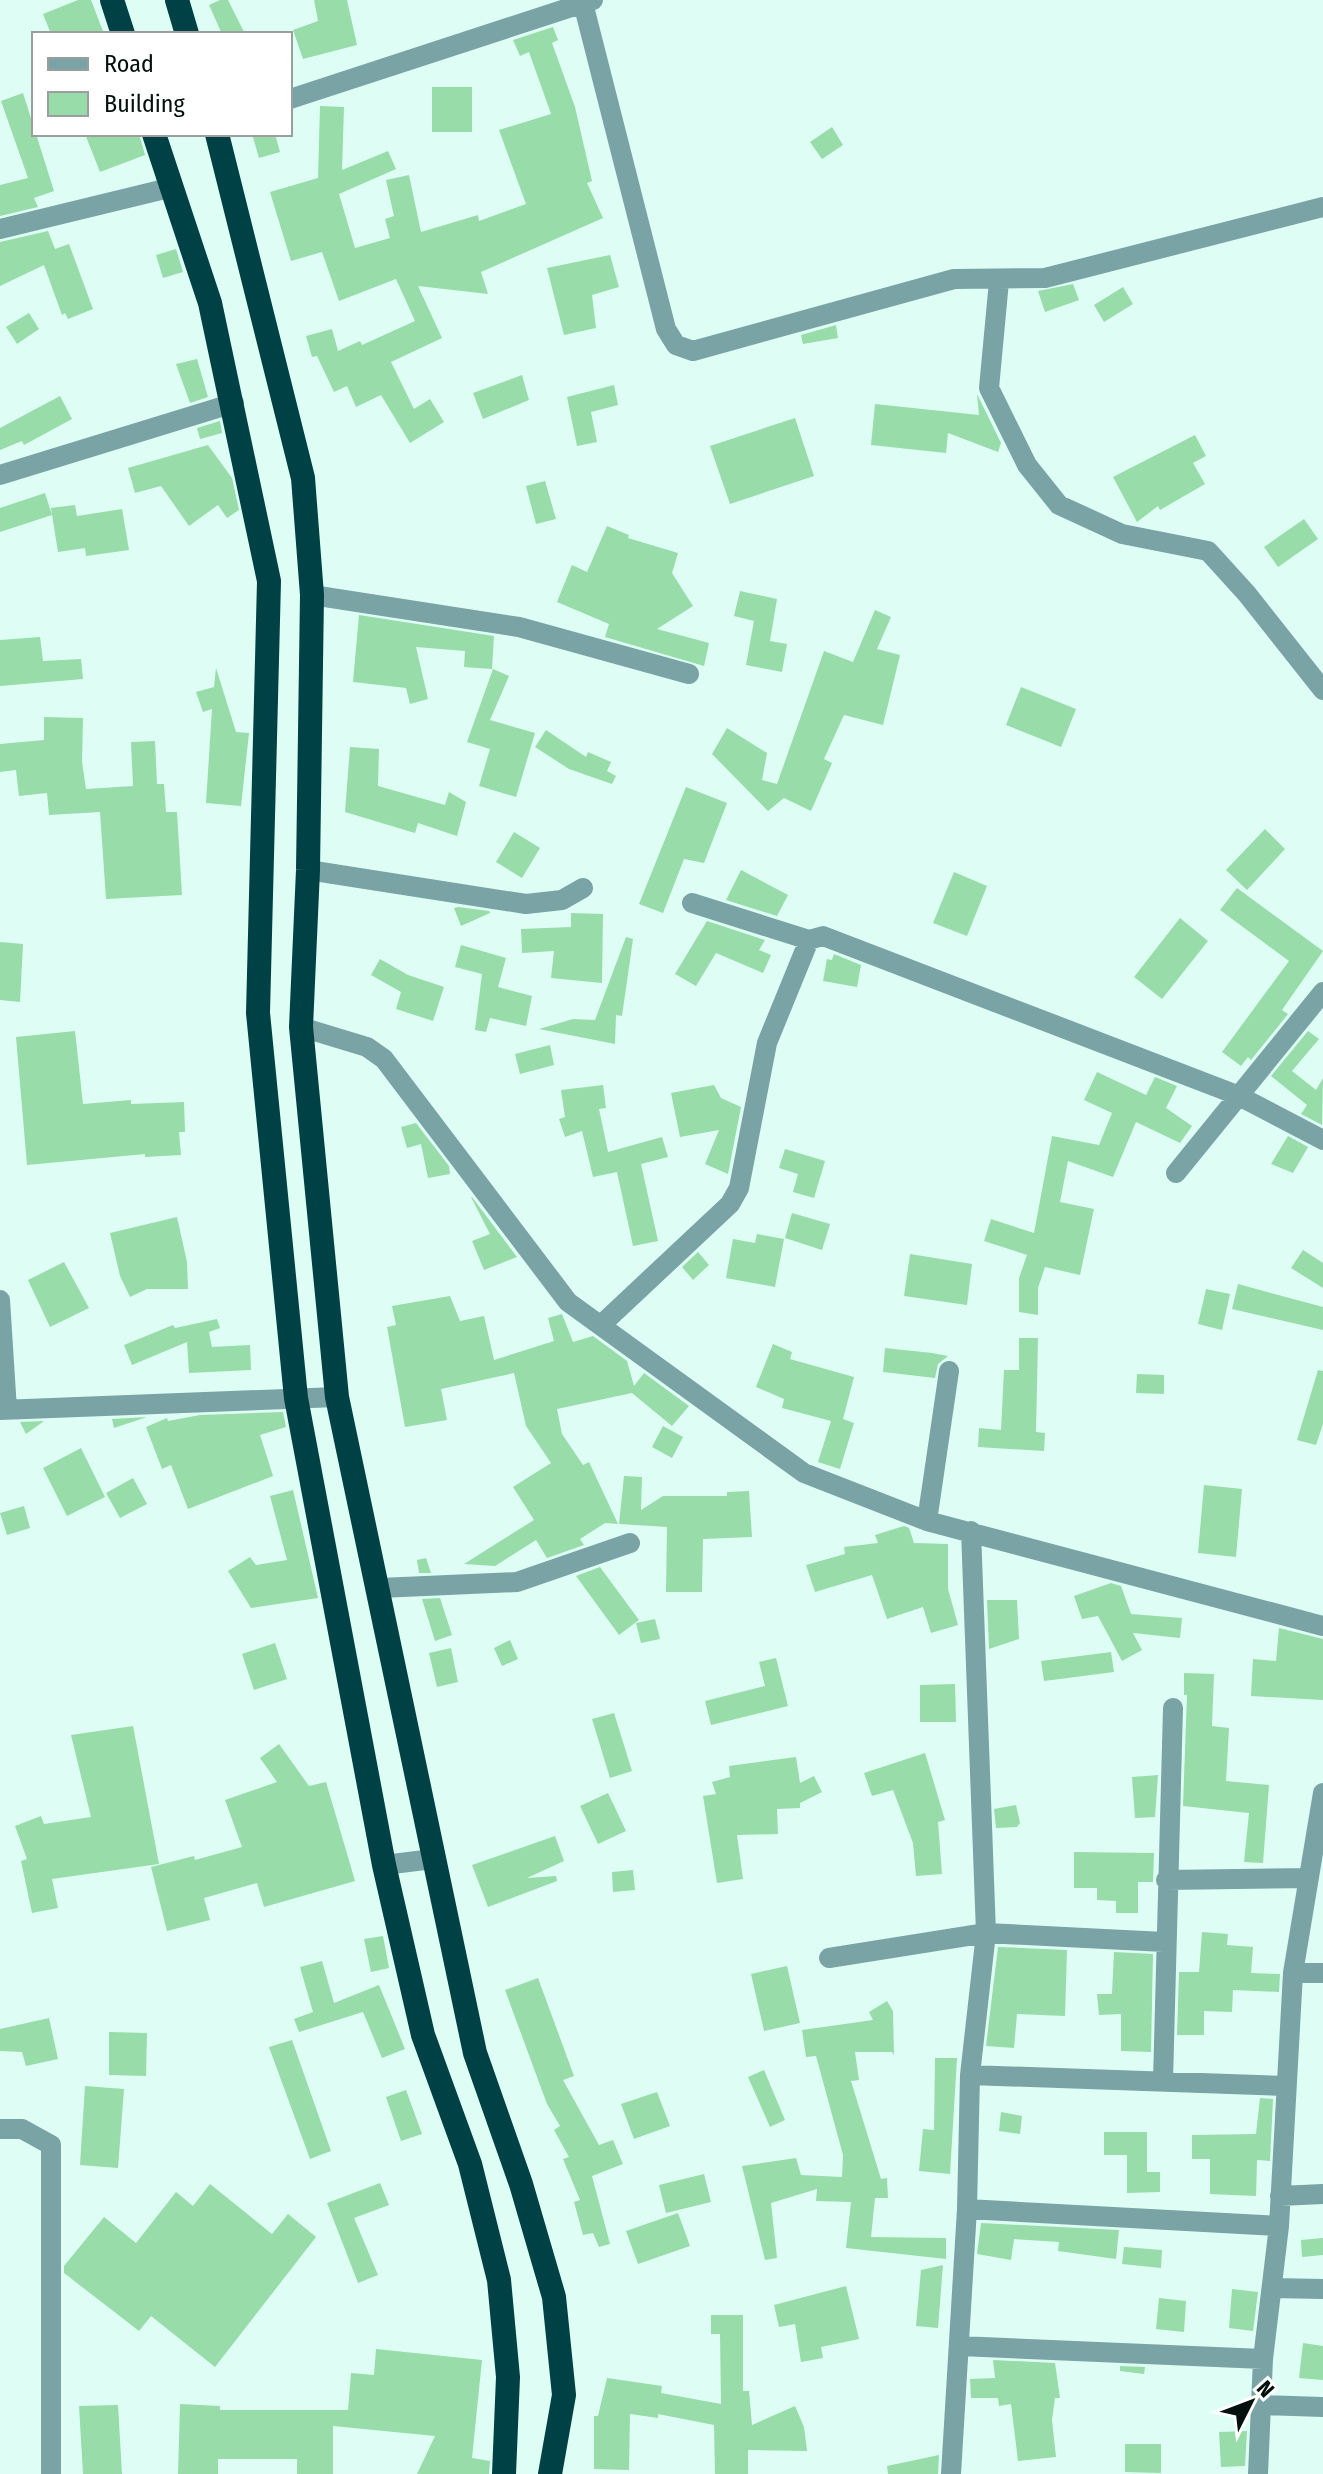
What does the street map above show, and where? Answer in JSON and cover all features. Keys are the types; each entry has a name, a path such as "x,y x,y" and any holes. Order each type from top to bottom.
{"highway":[{"path":"112,0 122,32"},
{"path":"177,0 186,32"},
{"path":"155,136 169,188 210,303 234,403 269,581 258,1013 296,1398 384,1865 423,2035 470,2164 499,2280 508,2377 504,2474"},
{"path":"218,136 303,478 312,595 308,870 301,1027 337,1397 380,1588 475,2053 521,2184 554,2297 564,2395 550,2474"}],"street":[{"path":"292,98 547,7 588,2 666,329 676,345 693,351 954,279 999,281 1045,278 1323,207"},
{"path":"0,229 169,188"},
{"path":"999,281 989,388 1027,465 1059,505 1122,534 1208,551 1247,594 1323,690"},
{"path":"0,475 234,403"},
{"path":"312,595 519,627 689,674"},
{"path":"308,870 526,904 562,900 583,888"},
{"path":"692,903 809,940 823,936 1237,1095 1323,1140"},
{"path":"601,1325 734,1196 767,1043 809,940"},
{"path":"1176,1173 1323,992"},
{"path":"301,1027 367,1047 384,1059 568,1302 804,1473 927,1521 1323,1626"},
{"path":"0,1300 3,1410 337,1397"},
{"path":"927,1521 949,1371"},
{"path":"951,2474 967,2209 970,2075 986,1933 971,1531"},
{"path":"380,1588 517,1582 630,1543"},
{"path":"1163,2081 1164,1942 1173,1708"},
{"path":"1258,2474 1263,2359 1279,2226 1293,1973 1323,1793"},
{"path":"384,1865 433,1859"},
{"path":"1166,1880 1309,1878"},
{"path":"829,1958 986,1933 1164,1942"},
{"path":"1293,1973 1323,1973"},
{"path":"970,2075 1286,2086"},
{"path":"0,2129 22,2129 51,2145 51,2474"},
{"path":"1280,2196 1323,2194"},
{"path":"967,2209 1279,2226"},
{"path":"1272,2288 1323,2289"},
{"path":"960,2346 1263,2359"},
{"path":"1261,2405 1323,2407"}],"building":[{"path":"78,0 91,0 103,32 50,32 43,14"},
{"path":"228,0 244,32 221,32 209,5"},
{"path":"314,0 347,0 357,45 303,59 293,30 318,21"},
{"path":"553,27 558,40 552,43 575,107 592,181 587,183 603,218 481,272 488,294 418,286 442,338 391,362 414,409 430,399 444,422 410,443 381,395 356,407 347,386 334,392 317,356 312,357 306,336 332,329 338,351 360,341 362,345 415,321 396,279 339,301 322,252 291,261 270,192 318,178 320,106 344,107 342,170 388,151 396,169 339,194 355,248 390,238 385,219 394,216 386,180 409,175 421,232 478,215 479,221 526,204 499,130 551,114 529,52 520,56 513,40"},
{"path":"432,87 472,87 472,132 432,132"},
{"path":"23,93 32,121 32,136 37,136 54,191 34,198 38,207 0,216 0,185 28,178 1,101"},
{"path":"832,127 843,145 822,159 810,142"},
{"path":"86,136 140,136 145,155 100,172"},
{"path":"253,136 276,136 280,152 259,158"},
{"path":"48,231 55,249 69,244 93,309 68,319 65,313 62,315 44,265 0,286 0,242"},
{"path":"176,249 183,272 163,278 156,255"},
{"path":"610,255 619,287 592,295 596,328 564,335 547,268"},
{"path":"1073,284 1079,300 1045,312 1038,291"},
{"path":"1123,287 1133,304 1104,322 1094,305"},
{"path":"29,313 39,329 17,344 6,327"},
{"path":"836,325 838,338 803,344 801,335"},
{"path":"197,359 208,397 190,403 176,364"},
{"path":"522,375 529,400 483,419 473,393"},
{"path":"614,385 618,405 591,412 597,442 577,446 567,397"},
{"path":"977,394 1001,443 998,452 948,433 946,453 871,445 875,404 979,415"},
{"path":"60,396 72,419 24,445 22,441 0,450 0,428"},
{"path":"795,418 814,476 730,504 710,446"},
{"path":"220,421 222,433 200,439 197,428"},
{"path":"1195,435 1206,456 1193,463 1205,484 1160,510 1158,506 1137,522 1113,477"},
{"path":"208,445 232,478 239,510 227,518 218,505 189,526 161,486 135,493 128,468"},
{"path":"545,481 556,519 536,524 526,486"},
{"path":"45,493 52,515 0,532 0,508"},
{"path":"75,505 77,516 122,509 129,550 86,556 85,548 58,552 51,508"},
{"path":"1304,519 1318,539 1278,567 1264,547"},
{"path":"607,526 629,535 628,538 678,553 672,573 693,606 657,629 709,643 704,666 605,637 609,624 557,602 572,565 587,572"},
{"path":"740,591 777,599 770,641 787,644 782,672 746,665 754,621 734,616"},
{"path":"875,610 891,617 877,649 900,655 883,725 844,715 824,759 832,763 811,811 784,798 768,811 712,754 727,728 767,753 762,780 777,784 824,651 853,662"},
{"path":"359,615 494,636 492,669 464,667 465,651 416,647 428,699 410,704 406,688 353,682"},
{"path":"40,637 43,661 81,659 83,679 0,686 0,640"},
{"path":"216,668 236,732 249,733 241,806 206,803 212,709 203,712 196,692 214,687"},
{"path":"493,669 509,676 490,720 535,733 516,797 479,786 490,749 467,742"},
{"path":"1021,687 1076,709 1061,747 1006,725"},
{"path":"44,717 83,718 82,762 86,789 133,786 131,742 155,741 157,784 164,784 166,812 177,812 182,895 106,899 100,812 49,815 47,793 19,796 16,770 0,772 0,744 44,740"},
{"path":"546,730 586,757 588,752 611,762 607,771 616,776 612,784 569,769 535,747"},
{"path":"350,747 379,749 378,786 445,805 449,792 466,802 457,836 418,823 415,833 345,812"},
{"path":"686,787 727,803 704,863 684,859 663,913 639,904"},
{"path":"1265,829 1285,849 1247,890 1226,870"},
{"path":"514,832 540,848 522,878 496,862"},
{"path":"741,870 788,895 777,916 726,900"},
{"path":"954,872 987,886 967,936 933,923"},
{"path":"1237,888 1323,951 1282,1010 1288,1014 1251,1060 1248,1057 1241,1066 1222,1052 1289,961 1220,910"},
{"path":"454,908 490,913 461,926"},
{"path":"571,913 603,914 602,983 551,978 554,951 522,953 521,929 571,927"},
{"path":"1180,918 1208,941 1162,999 1134,977"},
{"path":"707,921 765,940 759,950 771,955 763,973 716,953 696,986 675,974"},
{"path":"626,937 633,939 622,1016 616,1015 615,1044 539,1029 573,1019 595,1020"},
{"path":"0,942 23,944 20,1002 0,1000"},
{"path":"461,945 506,958 498,987 532,996 526,1026 490,1018 486,1032 475,1030 482,974 455,967"},
{"path":"834,954 861,965 857,987 823,981 827,959 832,960"},
{"path":"380,959 408,975 444,987 433,1021 396,1009 401,992 371,975"},
{"path":"75,1031 83,1104 131,1100 131,1104 184,1102 185,1132 179,1132 181,1155 145,1157 145,1154 27,1165 16,1037"},
{"path":"1308,1031 1319,1039 1292,1071 1316,1090 1323,1078 1322,1125 1301,1114 1307,1105 1271,1076"},
{"path":"550,1045 554,1065 520,1074 515,1054"},
{"path":"1097,1072 1146,1095 1155,1077 1177,1086 1166,1108 1192,1126 1180,1143 1136,1122 1113,1177 1068,1161 1060,1202 1094,1209 1080,1275 1045,1267 1038,1288 1038,1315 1019,1312 1019,1278 1027,1255 984,1241 991,1219 1034,1233 1052,1136 1099,1145 1112,1113 1084,1100"},
{"path":"603,1085 606,1108 599,1109 608,1152 662,1137 668,1157 641,1164 658,1241 633,1246 617,1172 593,1177 582,1131 565,1137 559,1119 565,1117 561,1090"},
{"path":"714,1085 721,1098 741,1107 728,1174 705,1164 719,1130 680,1137 671,1093"},
{"path":"416,1123 449,1166 450,1174 428,1178 421,1144 407,1148 401,1127"},
{"path":"1288,1136 1308,1147 1293,1173 1271,1164"},
{"path":"785,1149 825,1161 814,1198 793,1192 798,1174 779,1168"},
{"path":"471,1197 517,1257 484,1270 472,1241 490,1234"},
{"path":"792,1213 830,1224 822,1250 785,1238"},
{"path":"177,1217 187,1262 188,1289 147,1289 130,1297 120,1276 110,1233"},
{"path":"757,1234 784,1239 775,1287 726,1278 733,1239 755,1243"},
{"path":"1303,1250 1323,1263 1323,1288 1291,1268"},
{"path":"698,1252 709,1265 693,1280 682,1267"},
{"path":"910,1254 972,1264 967,1305 904,1296"},
{"path":"64,1262 89,1308 50,1327 28,1280"},
{"path":"1238,1284 1323,1307 1323,1330 1232,1309"},
{"path":"1206,1289 1230,1294 1222,1330 1198,1324"},
{"path":"450,1296 460,1321 484,1316 494,1360 554,1341 548,1318 562,1314 573,1342 593,1336 627,1361 634,1386 644,1373 689,1406 672,1426 632,1393 557,1409 562,1434 583,1465 589,1462 618,1524 605,1523 580,1539 584,1545 547,1558 536,1540 495,1566 464,1564 534,1520 513,1487 551,1463 526,1426 514,1373 441,1389 447,1420 405,1427 387,1327 396,1325 392,1306"},
{"path":"217,1319 220,1328 209,1332 212,1347 250,1345 251,1370 189,1373 187,1342 132,1365 124,1345 173,1325 175,1328"},
{"path":"1019,1338 1038,1338 1036,1432 1045,1433 1044,1451 978,1447 979,1428 1001,1430 1004,1370 1019,1370"},
{"path":"773,1344 792,1352 790,1359 854,1377 843,1419 854,1423 840,1469 818,1462 831,1421 782,1408 784,1399 756,1387"},
{"path":"885,1348 948,1356 938,1364 935,1378 883,1372"},
{"path":"1318,1370 1323,1371 1323,1424 1316,1445 1297,1440"},
{"path":"1137,1374 1164,1375 1164,1394 1136,1393"},
{"path":"283,1412 286,1427 260,1435 273,1476 188,1509 171,1465 162,1469 146,1427 167,1418 168,1421 200,1415"},
{"path":"147,1417 114,1428 112,1419"},
{"path":"44,1421 26,1434 20,1422"},
{"path":"663,1426 683,1437 672,1458 652,1447"},
{"path":"81,1448 105,1497 67,1516 43,1468"},
{"path":"624,1476 642,1477 641,1510 663,1496 727,1496 727,1492 749,1491 752,1537 703,1539 702,1592 666,1592 667,1527 619,1524"},
{"path":"133,1478 147,1504 120,1518 106,1493"},
{"path":"1204,1485 1242,1489 1236,1557 1198,1553"},
{"path":"293,1490 318,1598 251,1608 228,1571 250,1557 256,1565 287,1560 270,1496"},
{"path":"24,1506 30,1528 7,1535 0,1513"},
{"path":"904,1526 909,1528 914,1543 948,1544 948,1589 958,1625 931,1633 923,1607 887,1619 872,1575 815,1592 806,1565 845,1554 844,1547 878,1543 875,1535"},
{"path":"426,1558 431,1573 419,1573 417,1560"},
{"path":"600,1567 639,1620 619,1635 576,1576"},
{"path":"1111,1583 1121,1586 1131,1614 1182,1618 1180,1638 1133,1633 1142,1650 1122,1661 1098,1616 1082,1619 1074,1596"},
{"path":"440,1598 452,1635 435,1641 422,1599"},
{"path":"987,1600 1017,1600 1019,1639 989,1649"},
{"path":"655,1619 660,1639 641,1643 636,1623"},
{"path":"1279,1628 1323,1639 1323,1700 1251,1696 1253,1659 1276,1661"},
{"path":"510,1640 518,1659 502,1666 494,1648"},
{"path":"275,1643 287,1679 254,1690 242,1654"},
{"path":"451,1648 458,1682 437,1687 429,1653"},
{"path":"1111,1652 1114,1672 1044,1681 1041,1661"},
{"path":"776,1658 788,1706 711,1725 705,1701 765,1686 759,1662"},
{"path":"1184,1673 1214,1674 1212,1726 1229,1728 1226,1781 1269,1785 1263,1863 1244,1862 1249,1813 1183,1806 1187,1695 1184,1695"},
{"path":"955,1684 956,1722 920,1722 920,1685"},
{"path":"614,1713 632,1771 610,1778 592,1719"},
{"path":"133,1726 159,1864 52,1879 58,1908 32,1913 21,1861 27,1859 15,1826 41,1816 44,1824 91,1817 71,1735"},
{"path":"279,1744 309,1786 326,1782 355,1881 264,1907 257,1883 204,1898 210,1920 167,1931 151,1867 194,1856 195,1860 242,1847 225,1800 277,1782 260,1758"},
{"path":"925,1753 945,1820 938,1822 942,1874 916,1876 913,1843 893,1790 872,1796 864,1773"},
{"path":"796,1757 800,1783 814,1776 822,1792 800,1803 800,1808 777,1809 778,1834 737,1835 743,1879 717,1883 703,1796 716,1794 712,1782 730,1777 729,1766"},
{"path":"1158,1775 1155,1817 1135,1818 1132,1777"},
{"path":"608,1793 626,1831 598,1844 580,1806"},
{"path":"1016,1805 1020,1823 1017,1827 996,1828 994,1809"},
{"path":"555,1836 564,1861 527,1878 556,1876 557,1881 488,1907 472,1865"},
{"path":"1074,1852 1154,1853 1153,1882 1138,1882 1138,1913 1116,1913 1116,1901 1097,1900 1097,1888 1074,1888"},
{"path":"633,1870 635,1890 613,1892 612,1872"},
{"path":"1202,1932 1228,1934 1227,1945 1253,1947 1251,1973 1280,1974 1279,1992 1233,1990 1232,2012 1204,2011 1204,2035 1177,2035 1179,1972 1199,1972"},
{"path":"383,1936 389,1968 371,1972 364,1939"},
{"path":"998,1947 1067,1950 1065,2016 1017,2014 1014,2048 986,2046"},
{"path":"1114,1952 1153,1954 1151,2052 1121,2051 1121,2014 1099,2015 1097,1994 1112,1994"},
{"path":"322,1961 334,2003 379,1985 405,2049 382,2058 363,2012 299,2032 294,2019 313,2012 300,1967"},
{"path":"787,1966 800,2023 764,2031 751,1974"},
{"path":"538,1978 574,2076 563,2080 599,2145 613,2140 623,2164 592,2176 610,2244 599,2247 593,2233 583,2235 574,2202 580,2200 563,2159 569,2157 554,2130 560,2126 547,2104 505,1990"},
{"path":"887,2001 893,2011 894,2055 892,2052 855,2052 859,2080 851,2081 881,2179 887,2178 888,2198 875,2198 871,2237 946,2238 946,2259 846,2248 851,2202 816,2201 817,2189 771,2203 777,2258 765,2260 742,2166 796,2158 801,2175 842,2177 843,2155 816,2056 806,2057 802,2030 873,2020 869,2012"},
{"path":"49,2018 58,2059 26,2066 22,2052 0,2051 0,2029"},
{"path":"109,2032 147,2033 146,2076 109,2075"},
{"path":"292,2040 331,2151 310,2159 269,2047"},
{"path":"935,2058 957,2058 950,2174 919,2171 923,2129 934,2130"},
{"path":"764,2070 785,2120 770,2127 748,2077"},
{"path":"85,2086 124,2089 118,2168 80,2165"},
{"path":"406,2090 422,2134 401,2141 386,2097"},
{"path":"657,2092 670,2126 634,2139 621,2104"},
{"path":"1260,2098 1273,2099 1270,2161 1257,2160 1256,2196 1210,2194 1210,2159 1192,2159 1192,2135 1256,2134"},
{"path":"1001,2112 1022,2116 1020,2134 999,2131"},
{"path":"1104,2132 1147,2132 1147,2172 1160,2172 1160,2192 1127,2193 1127,2155 1104,2155"},
{"path":"704,2174 711,2202 666,2213 659,2185"},
{"path":"380,2183 389,2205 354,2218 378,2275 358,2283 327,2203"},
{"path":"210,2184 272,2234 288,2214 316,2237 215,2367 151,2316 139,2331 64,2273 64,2266 104,2217 136,2243 176,2192 193,2206"},
{"path":"678,2213 690,2246 638,2264 626,2231"},
{"path":"981,2223 1119,2230 1116,2259 1058,2251 1059,2242 1014,2239 1011,2260 977,2254"},
{"path":"1323,2238 1323,2255 1302,2257 1301,2240"},
{"path":"1124,2247 1162,2250 1161,2268 1122,2264"},
{"path":"943,2265 938,2328 916,2326 921,2270"},
{"path":"846,2286 859,2339 821,2347 823,2358 801,2362 795,2324 779,2327 774,2305"},
{"path":"1232,2289 1258,2292 1253,2331 1229,2328"},
{"path":"1159,2298 1186,2301 1184,2332 1156,2329"},
{"path":"711,2315 743,2315 743,2391 749,2391 752,2425 795,2406 804,2427 807,2451 748,2450 748,2474 715,2474 714,2425 658,2414 658,2418 630,2414 629,2470 594,2469 594,2416 598,2416 607,2378 662,2386 661,2393 721,2404 720,2334 711,2334"},
{"path":"1303,2343 1323,2346 1323,2380 1299,2378"},
{"path":"376,2349 482,2360 472,2458 490,2461 489,2474 417,2474 435,2436 333,2426 333,2474 297,2474 297,2459 218,2459 218,2474 178,2474 180,2404 220,2406 220,2410 348,2410 351,2373 374,2375"},
{"path":"993,2360 1055,2363 1060,2398 1055,2398 1052,2420 1056,2457 1018,2461 1011,2404 999,2406 998,2398 971,2398 970,2379 995,2378"},
{"path":"1120,2366 1145,2367 1144,2374 1120,2371"},
{"path":"118,2405 122,2474 83,2474 79,2406"},
{"path":"1247,2431 1245,2466 1221,2467 1219,2432"},
{"path":"1125,2444 1161,2444 1161,2473 1125,2472"},
{"path":"939,2455 938,2474 888,2474 887,2466"}]}
